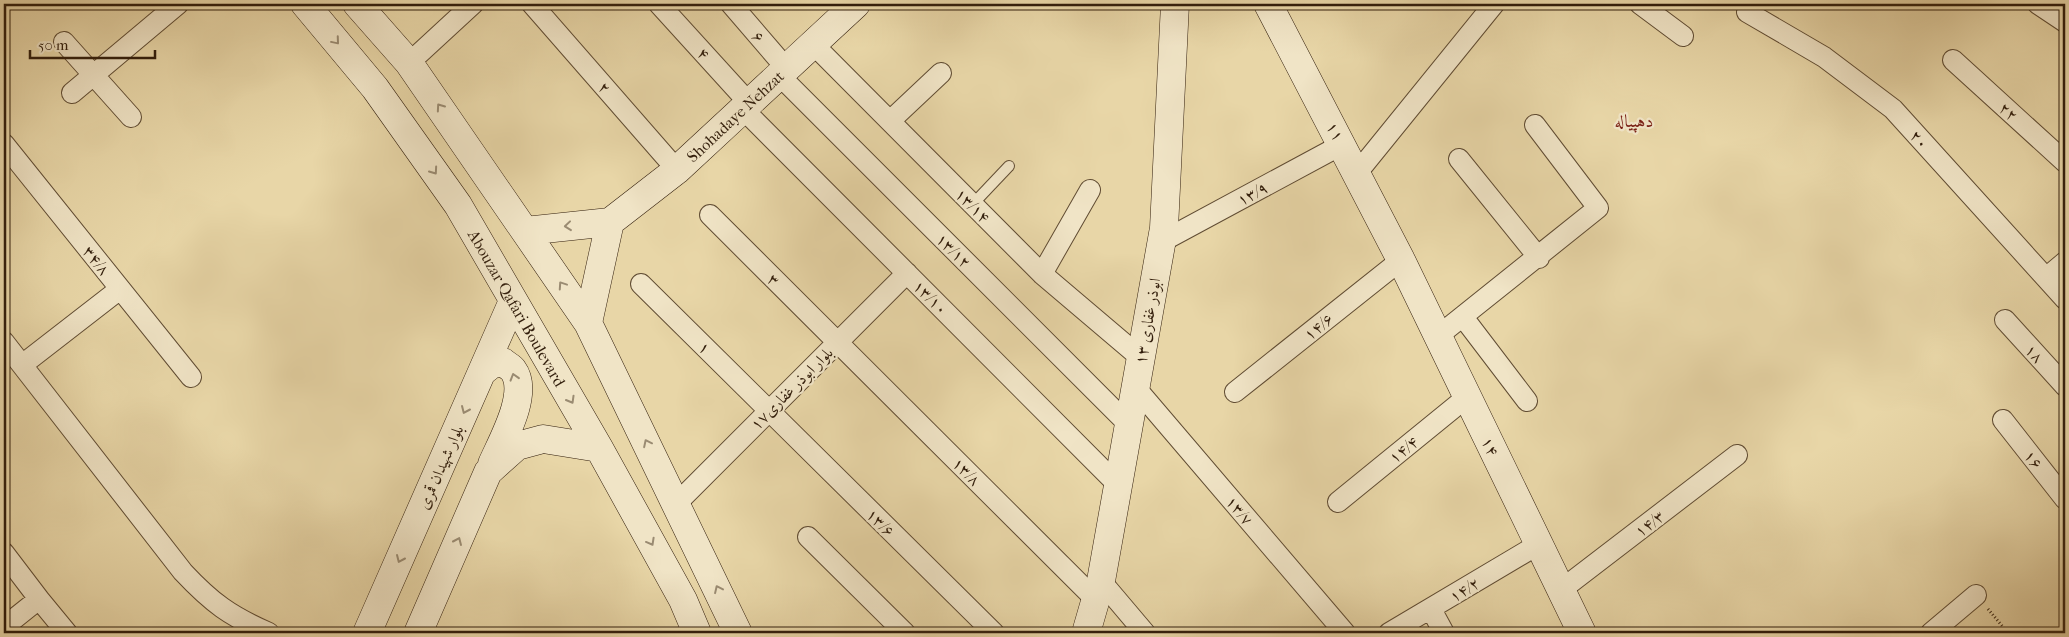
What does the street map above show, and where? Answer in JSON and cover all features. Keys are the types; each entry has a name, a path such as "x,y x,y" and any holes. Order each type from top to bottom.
{"street":[{"path":"72,93 178,4"},
{"name":"Abouzar Qafari Boulevard","path":"305,4 375,88 452,197 599,448 684,600 696,633"},
{"path":"357,4 409,63 588,323 738,633"},
{"path":"409,63 473,4"},
{"name":"۲","path":"532,4 677,170"},
{"name":"۴","path":"659,4 746,106"},
{"name":"۶","path":"731,4 783,72"},
{"name":"Shohadaye Nehzat","path":"610,222 677,170 856,4"},
{"name":"۱۳ ابوذر غفاری","path":"1086,633 1098,590 1164,228 1175,4"},
{"name":"۱۱","path":"1268,4 1343,144 1401,260"},
{"path":"1357,173 1494,4"},
{"path":"1640,4 1683,36"},
{"path":"2038,4 2065,22"},
{"name":"۲۰","path":"1747,12 1824,57 1893,109 2065,300"},
{"path":"64,42 131,117"},
{"name":"۱۳/۱۴","path":"813,44 1042,274 1141,358"},
{"name":"۲۲","path":"1953,60 2065,160"},
{"name":"۱۳/۱۲","path":"783,72 1129,425"},
{"path":"890,121 941,72"},
{"name":"۱۳/۱۰","path":"746,106 906,273 1118,485"},
{"path":"1438,336 1539,258 1598,208 1535,125"},
{"name":"۳۴/۸","path":"4,144 191,377"},
{"name":"۱۳/۹","path":"1161,242 1343,144"},
{"path":"1459,159 1539,258"},
{"path":"1042,274 1090,190"},
{"name":"۳","path":"710,215 837,342"},
{"path":"525,231 610,222 588,323"},
{"name":"۱۴","path":"1401,260 1582,633"},
{"name":"۱۴/۶","path":"1235,392 1401,260"},
{"path":"2046,278 2065,262"},
{"name":"بلوار ابوذر غفاری۱۷","path":"676,504 906,273"},
{"name":"۱","path":"640,284 769,411"},
{"path":"22,365 120,289"},
{"name":"بلوار شهیدان قمری","path":"367,633 514,302"},
{"path":"1463,318 1527,401"},
{"name":"۱۸","path":"2005,320 2065,386"},
{"path":"4,342 192,582 236,619 269,633"},
{"name":"۱۳/۸","path":"837,342 1145,633"},
{"path":"418,633 517,408 517,382 513,370 503,362 492,364 482,372"},
{"name":"۱۳/۷","path":"1135,387 1345,633"},
{"name":"۱۴/۴","path":"1338,502 1467,397"},
{"name":"۱۳/۶","path":"769,411 994,633"},
{"name":"۱۶","path":"2003,420 2065,499"},
{"path":"488,472 517,446 543,439 599,448"},
{"name":"۱۴/۳","path":"1561,590 1737,455"},
{"path":"808,537 905,633"},
{"name":"۱۴/۲","path":"1389,633 1539,544"},
{"path":"4,553 67,633"},
{"path":"1930,633 1976,595"},
{"path":"4,627 39,598"},
{"path":"1432,609 1444,633"}],"lane":[{"path":"973,204 1008,166"}],"path":[{"path":"1976,595 2008,633"}],"district":[{"name":"دهپیاله","path":"1634,121"}]}
